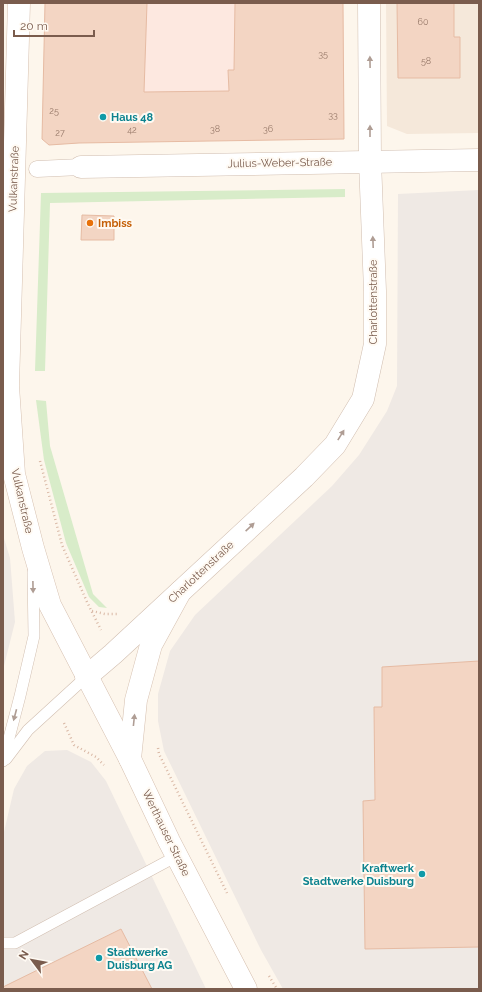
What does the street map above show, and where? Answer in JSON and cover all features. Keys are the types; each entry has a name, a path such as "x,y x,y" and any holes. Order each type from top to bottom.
{"main road":[{"name":"Vulkanstraße","path":"19,3 8,195 8,386 14,474 33,548 50,605 86,677"},
{"name":"Charlottenstraße","path":"86,677 113,654 304,477 334,445 363,399 374,344 375,291 370,161 369,3"},
{"name":"Julius-Weber-Straße","path":"81,167 479,160"},
{"path":"130,759 136,700 151,645 180,592"},
{"name":"Werthauser Straße","path":"86,677 130,759 177,856 246,989"}],"street":[{"path":"37,168 81,167"}],"lane":[{"path":"3,762 34,636 33,548"},
{"path":"3,762 28,730 86,677"},
{"path":"3,943 14,943 177,856"}],"path":[{"path":"39,456 62,545 91,611 113,654"},
{"path":"91,611 105,614 121,614"},
{"path":"57,705 74,745 96,757 105,768"},
{"path":"157,747 159,754 228,896"},
{"path":"266,971 277,989"}],"shaded area":[{"path":"45,3 343,3 344,139 79,143 49,145 42,139"},
{"path":"386,3 479,3 479,133 407,134 387,126"},
{"path":"479,190 479,989 283,989 261,950 164,751 158,721 158,694 170,651 195,615 332,486 359,455 387,411 397,386 398,194"},
{"path":"3,535 10,558 15,622 3,670"},
{"path":"67,750 91,762 106,781 206,989 3,989 3,832 14,789 27,766 45,751"}],"green space":[{"path":"345,189 345,197 50,203 45,371 35,371 41,193"},
{"path":"36,400 46,401 50,446 93,594 107,608 99,607 89,597 66,543 44,460"}],"building":[{"path":"45,3 147,3 144,92 229,91 228,70 234,70 235,3 343,3 344,139 79,143 49,145 42,139"},
{"path":"397,3 454,3 454,37 460,37 460,78 398,78"},
{"path":"82,215 114,216 114,240 81,240"},
{"name":"Kraftwerk Stadtwerke Duisburg","path":"479,661 479,947 365,949 363,801 375,800 374,707 382,707 382,667"},
{"name":"Stadtwerke Duisburg AG","path":"121,929 152,989 3,989 3,987"}],"place":[{"name":"Haus 48","path":"103,117"},
{"name":"Imbiss","path":"90,223"},
{"name":"Kraftwerk Stadtwerke Duisburg","path":"422,874"},
{"name":"Stadtwerke Duisburg AG","path":"99,958"}]}
